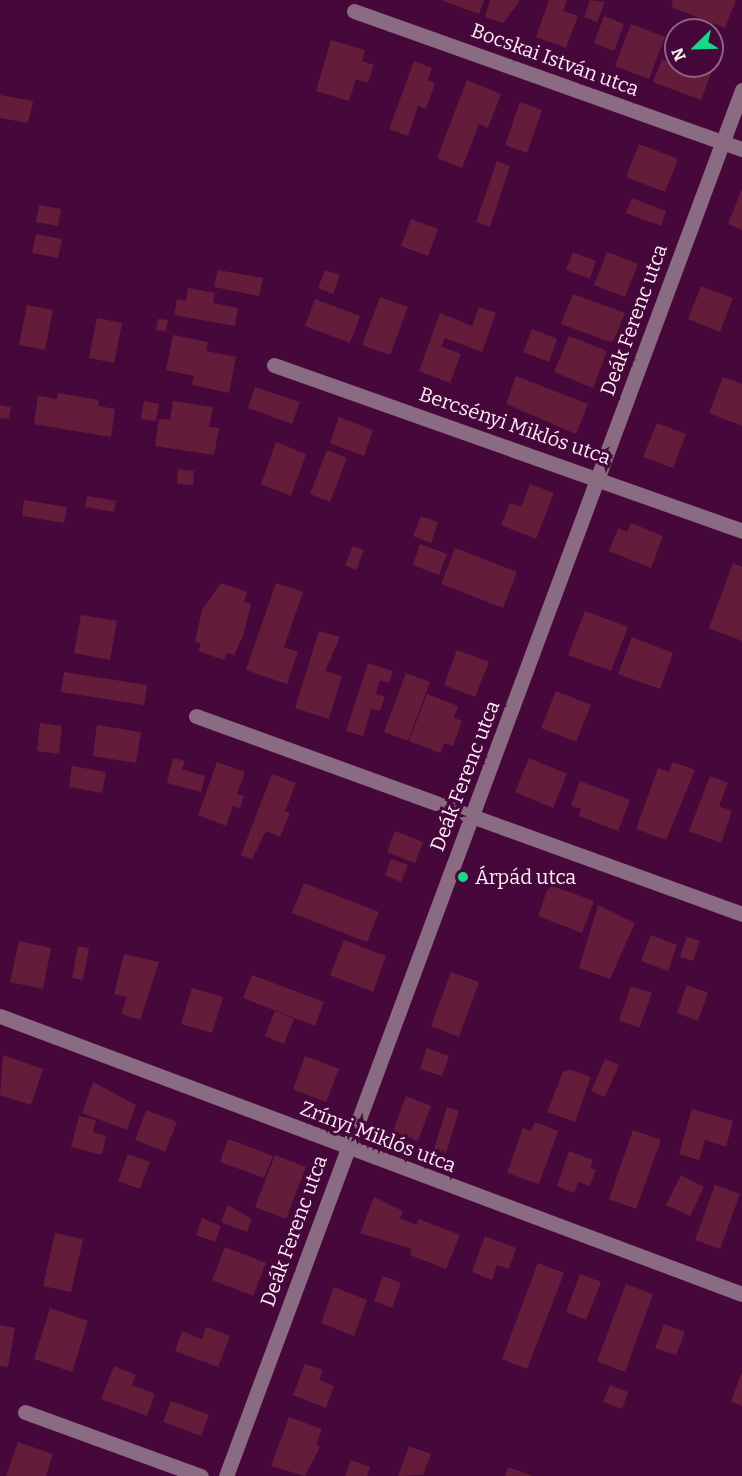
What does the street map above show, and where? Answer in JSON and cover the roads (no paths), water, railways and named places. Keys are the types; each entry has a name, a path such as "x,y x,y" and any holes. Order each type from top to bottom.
{"street":[{"name":"Bocskai István utca","path":"354,11 742,149"},
{"name":"Deák Ferenc utca","path":"226,1476 742,90"},
{"name":"Bercsényi Miklós utca","path":"274,365 599,477 742,531"},
{"path":"196,716 473,813 742,914"},
{"name":"Zrínyi Miklós utca","path":"0,1016 742,1294"},
{"path":"25,1412 201,1476"}],"place":[{"name":"Árpád utca","path":"463,877"}]}
